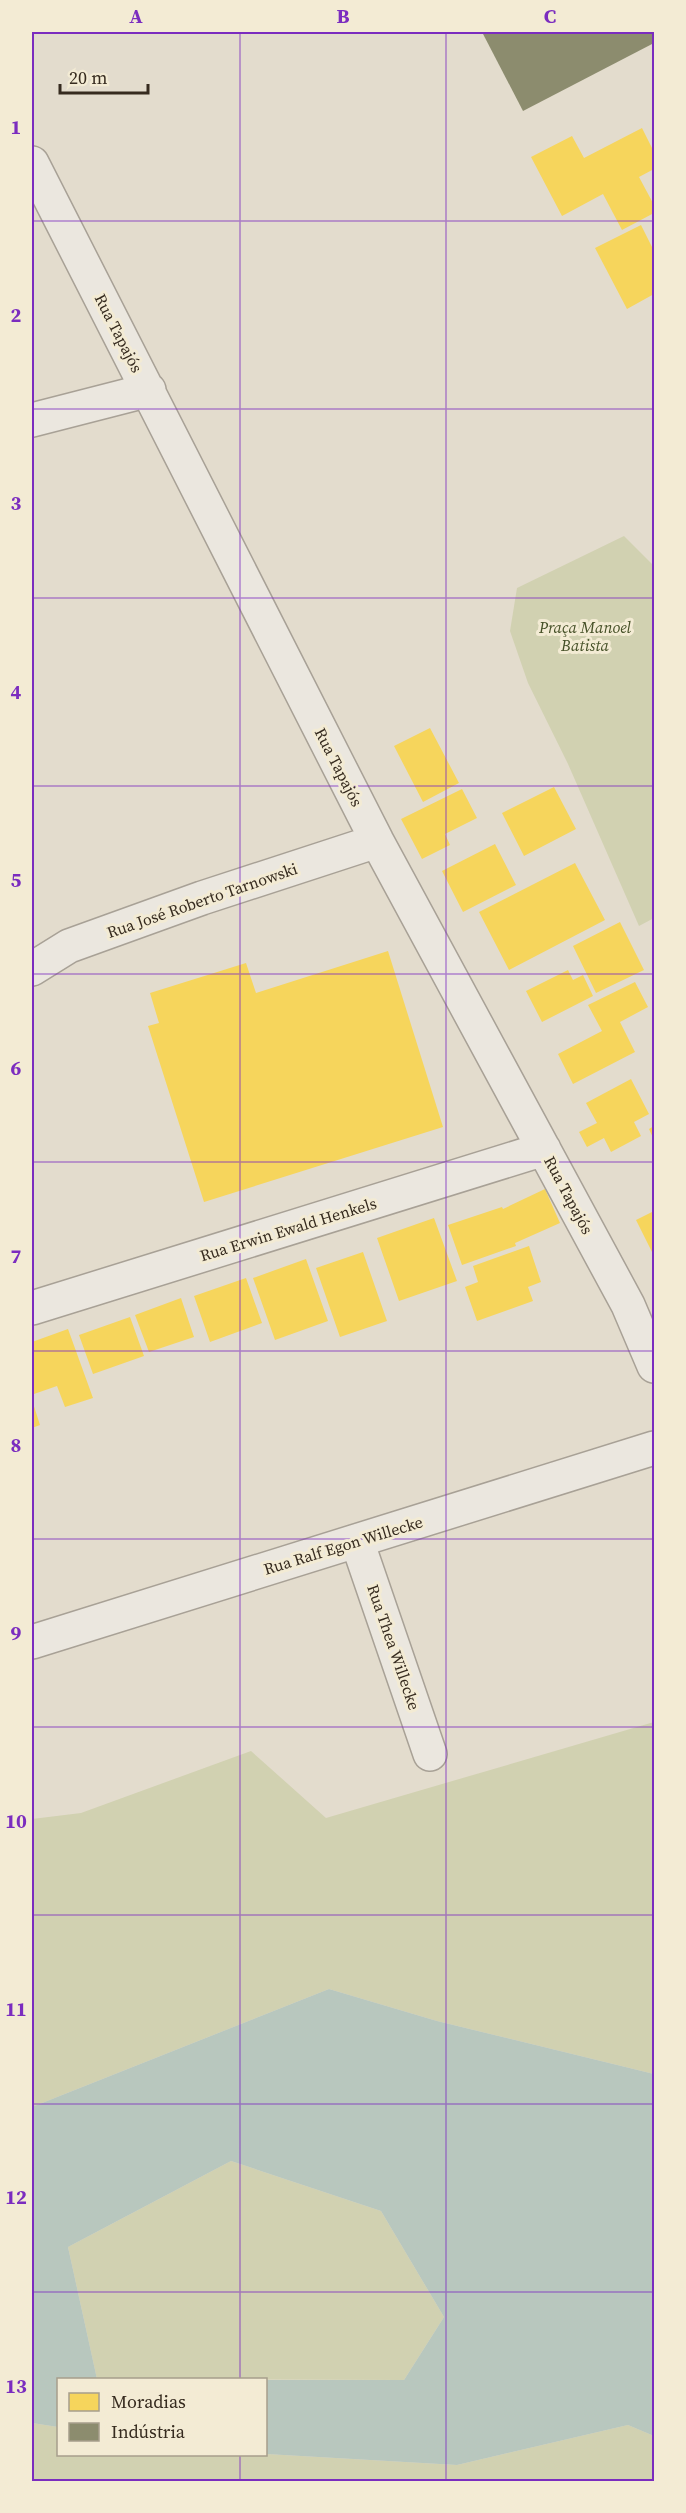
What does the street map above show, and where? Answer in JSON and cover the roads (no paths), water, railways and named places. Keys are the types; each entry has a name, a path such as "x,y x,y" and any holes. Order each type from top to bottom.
{"street":[{"name":"Rua Tapajós","path":"32,163 377,841 628,1305 654,1366"},
{"path":"32,420 149,390"},
{"name":"Rua José Roberto Tarnowski","path":"32,969 69,946 202,898 377,841"},
{"name":"Rua Erwin Ewald Henkels","path":"32,1308 544,1149"},
{"name":"Rua Ralf Egon Willecke","path":"32,1642 654,1448"},
{"name":"Rua Thea Willecke","path":"357,1541 430,1754"}],"park label":[{"name":"Praça Manoel Batista","path":"585,636"}]}
